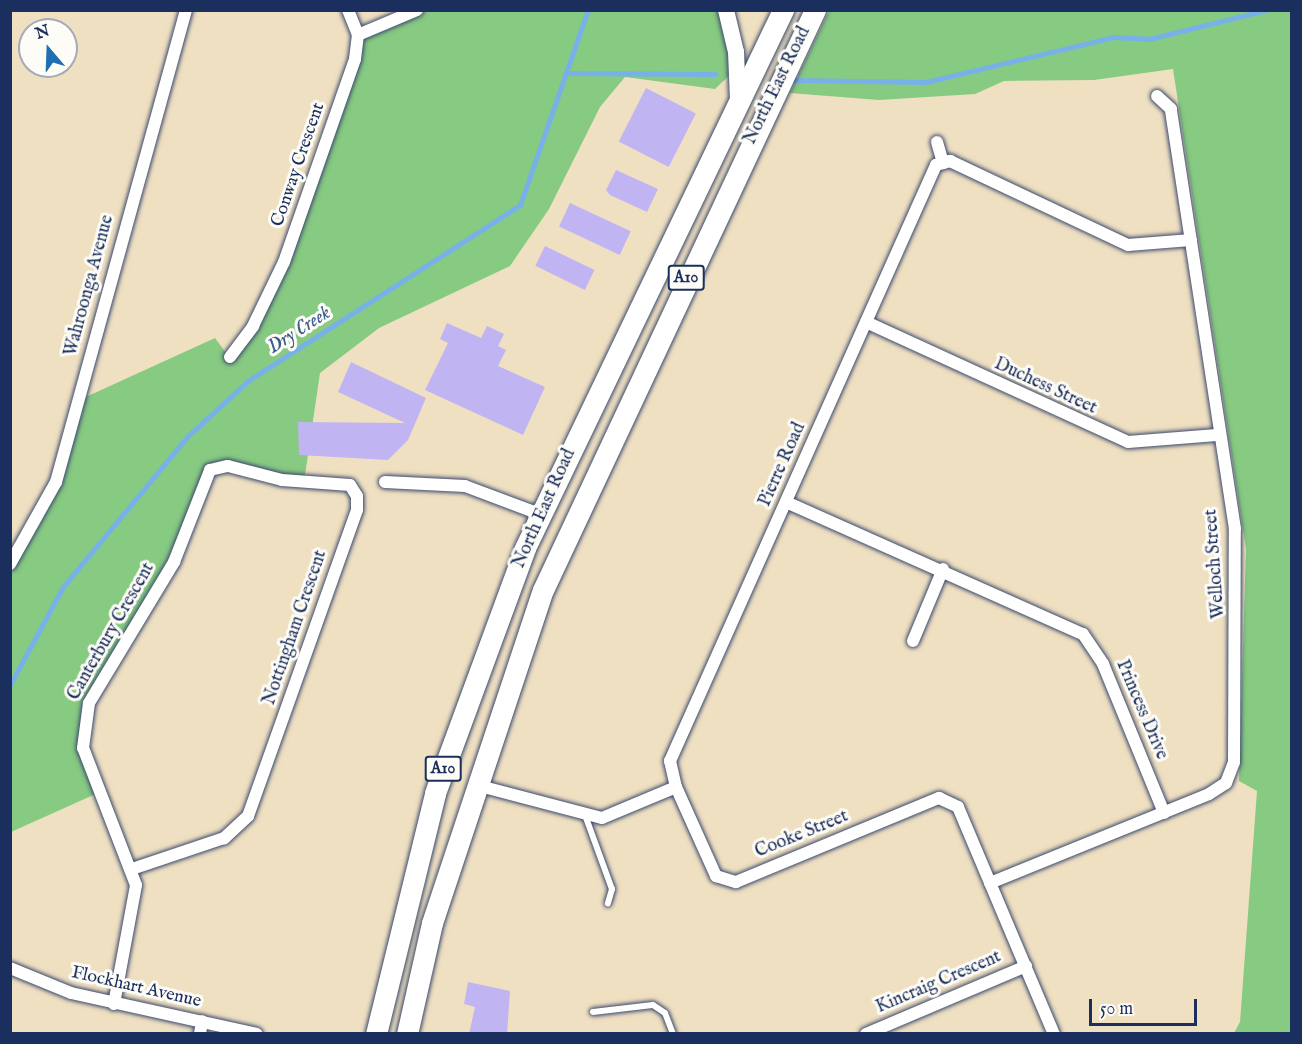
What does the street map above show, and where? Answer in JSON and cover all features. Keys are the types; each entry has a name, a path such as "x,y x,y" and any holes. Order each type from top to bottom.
{"highway":[{"name":"North East Road","path":"376,1034 435,793 540,514 783,10"},
{"path":"783,10 791,60"},
{"name":"North East Road","path":"406,1031 432,923 476,785 557,555 815,10"},
{"path":"557,555 540,514 562,512 582,498"}],"street":[{"name":"Wahroonga Avenue","path":"10,564 56,482 186,10"},
{"path":"348,10 357,35 417,10"},
{"path":"726,10 736,52 738,106"},
{"name":"Conway Crescent","path":"230,357 254,326 284,262 355,59 357,35"},
{"name":"Welloch Street","path":"990,883 1164,813 1226,783 1234,762 1239,591 1235,529 1217,435 1171,109 1158,96"},
{"path":"937,142 943,163 950,161 1128,245 1191,240"},
{"name":"Pierre Road","path":"676,787 670,761 936,165 943,163"},
{"name":"Duchess Street","path":"866,322 1128,442 1217,435"},
{"name":"Nottingham Crescent","path":"132,869 225,838 245,822 358,505 354,490 344,482 282,480 228,466 210,470 200,487"},
{"path":"385,482 465,486 540,514"},
{"name":"Canterbury Crescent","path":"114,1004 136,898 132,869 88,763 83,719 174,562 200,487"},
{"name":"Princess Drive","path":"786,502 943,569 1083,634 1103,664 1164,813"},
{"path":"913,641 943,569"},
{"path":"476,785 602,818 676,787"},
{"name":"Cooke Street","path":"676,787 716,876 736,882 939,798 958,807 1054,1034"},
{"name":"Kincraig Crescent","path":"866,1034 1026,966"},
{"name":"Flockhart Avenue","path":"10,968 49,986 201,1028 257,1034"}],"lane":[{"path":"584,814 612,889 608,903"},
{"path":"593,1012 653,1005 665,1013 673,1034"}],"green space":[{"path":"417,11 726,11 738,67 715,89 625,77 600,107 549,209 510,266 379,328 320,373 304,482 215,467 82,727 100,792 11,832 11,564 44,510 77,401 215,338 229,357 260,314 358,35"},
{"path":"829,11 1291,11 1291,1033 1234,1033 1240,1022 1257,791 1239,781 1246,549 1173,69 1094,80 1004,81 975,94 879,100 790,93"}],"building":[{"path":"646,88 696,113 669,167 619,141"},
{"path":"616,170 658,189 647,212 610,195 606,190"},
{"path":"570,203 631,231 620,255 559,227"},
{"path":"545,246 594,270 585,290 535,266"},
{"path":"447,323 481,338 487,326 504,334 498,346 506,350 498,366 545,387 523,435 425,390 448,343 440,339"},
{"path":"351,362 426,398 408,440 388,460 299,455 298,422 405,423 338,392"},
{"path":"468,982 510,991 507,1034 469,1034 475,1007 464,1004"}],"waterway":[{"name":"Dry Creek","path":"10,685 63,587 188,436 248,381 520,205 588,10"},
{"path":"793,80 926,82 1114,37 1149,39 1266,10"},
{"path":"565,73 715,74"}]}
